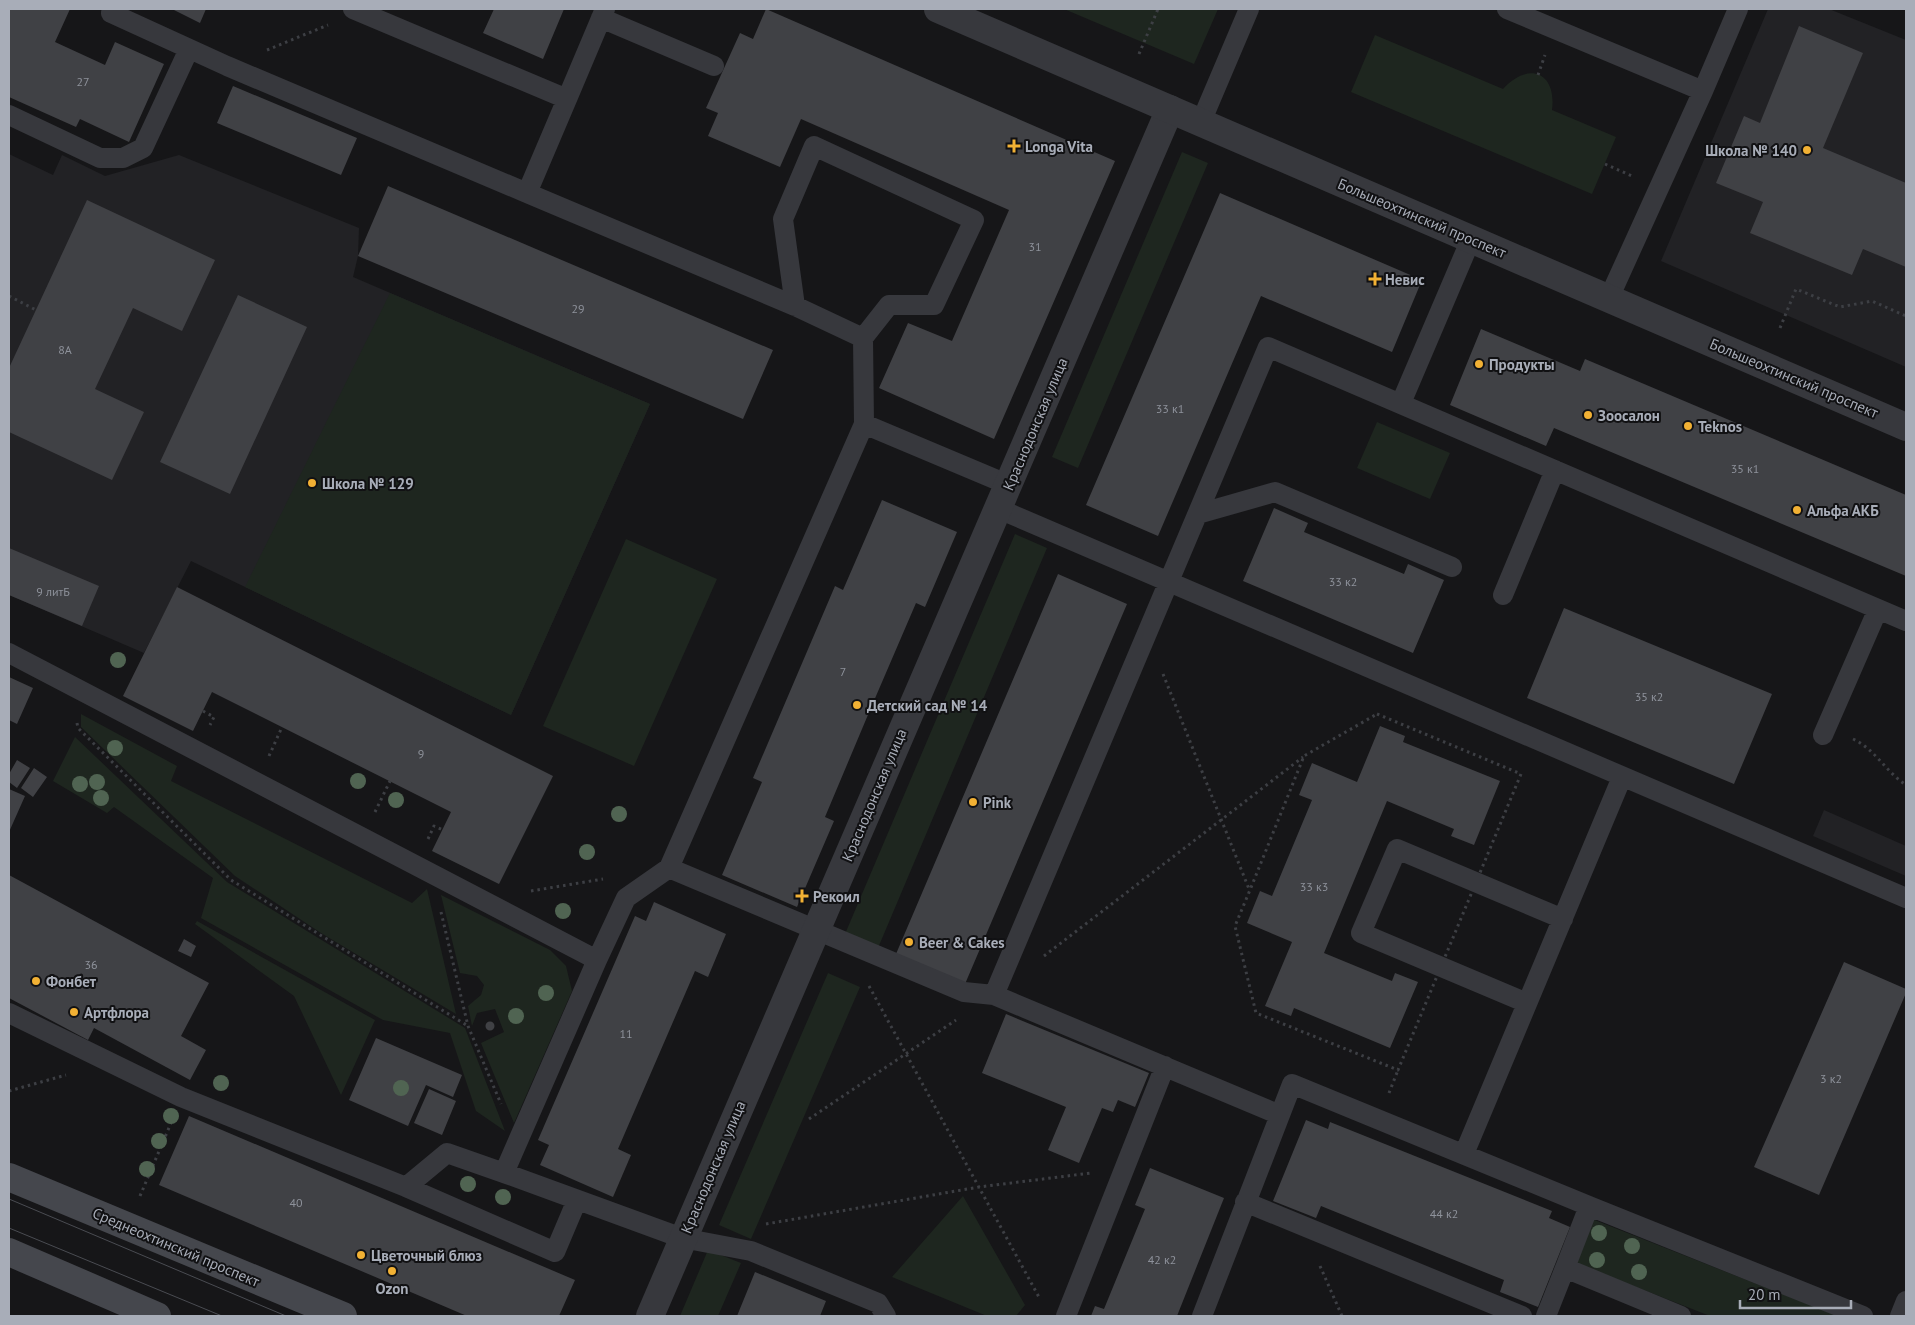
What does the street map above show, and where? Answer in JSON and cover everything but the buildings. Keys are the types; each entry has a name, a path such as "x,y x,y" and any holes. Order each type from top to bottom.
{"main road":[{"name":"Среднеохтинский проспект","path":"9,1176 343,1316"},
{"path":"9,1252 157,1316"}],"street":[{"name":"Большеохтинский проспект","path":"954,12 1170,109 1906,427"},
{"name":"Краснодонская улица","path":"650,1316 1170,109"}],"lane":[{"path":"112,9 111,13 227,66 795,306 863,338"},
{"path":"1200,122 1249,9"},
{"path":"1507,9 1703,91"},
{"path":"1609,298 1738,9"},
{"path":"357,10 567,99"},
{"path":"527,193 603,13 714,66"},
{"path":"9,115 100,158 123,158 143,148 189,49"},
{"path":"504,1173 626,898 670,868 864,424 863,338 889,305 934,305 974,220 814,146 783,219 795,306"},
{"path":"1401,404 1471,239"},
{"path":"994,994 1268,347 1906,621"},
{"path":"864,424 1169,582 1906,898"},
{"path":"1502,595 1555,470"},
{"path":"1198,514 1275,492 1452,567"},
{"path":"1825,731 1878,609"},
{"path":"9,653 597,960"},
{"path":"1464,1154 1622,777"},
{"path":"1527,1003 1362,933 1397,849 1563,918"},
{"path":"670,868 964,992 994,994 1280,1114"},
{"path":"9,1013 108,1063 182,1097 406,1187 555,1252 577,1200"},
{"path":"1066,1316 1165,1066"},
{"path":"1202,1316 1292,1084 1863,1316"},
{"path":"406,1187 447,1153 682,1238 751,1250 878,1303 886,1316"},
{"path":"1245,1202 1522,1316"},
{"path":"1546,1316 1589,1206"},
{"path":"1565,1268 1681,1316"},
{"path":"1900,1316 1906,1301"}],"path":[{"path":"1139,54 1158,9"},
{"path":"227,66 357,10"},
{"path":"1780,328 1796,289 1840,307 1872,301 1906,316"},
{"path":"9,296 36,310"},
{"path":"1147,634 1250,890"},
{"path":"71,684 78,728 231,880 319,936 468,1026"},
{"path":"1825,731 1866,745 1896,779 1906,785"},
{"path":"1041,958 1304,756"},
{"path":"431,873 468,1026 517,1143"},
{"path":"481,899 613,877"},
{"path":"1441,967 1476,883"},
{"path":"869,986 1045,1308"},
{"path":"809,1119 994,994"},
{"path":"9,1091 108,1063"},
{"path":"139,1198 182,1097"},
{"path":"763,1224 979,1188 1124,1169"},
{"path":"1303,1226 1342,1316"}],"shaded area":[{"path":"1064,9 1218,9 1194,64"},
{"name":"Школа № 140","path":"1768,9 1829,9 1906,40 1906,367 1661,261"},
{"path":"1375,35 1503,89 1512,80 1522,75 1531,73 1545,79 1550,87 1552,110 1616,137 1592,194 1351,92"},
{"path":"1182,152 1208,163 1078,468 1052,457"},
{"name":"Школа № 129","path":"9,154 53,175 62,155 105,176 179,155 359,228 358,256 353,277 650,404 511,715 191,561 144,653 9,595"},
{"path":"390,293 650,404 511,715 245,587"},
{"path":"1377,422 1450,453 1430,499 1357,468"},
{"path":"1015,534 1047,548 878,948 845,934"},
{"path":"626,539 717,579 634,766 543,726"},
{"path":"81,714 177,766 171,781 412,903 427,889 456,1014 321,933 235,876 81,727"},
{"path":"75,737 227,882 465,1028 505,1131 476,1111 450,1033 383,1020 201,918 213,878 114,807 107,813 53,781"},
{"path":"1824,810 1906,846 1906,876 1813,836"},
{"path":"441,895 550,950 566,966 572,991 514,1123 481,1043 504,1032 495,1009 477,1013 472,1026 468,1006 481,995 484,985 477,976 460,973"},
{"path":"197,921 375,1020 341,1095 294,996 195,924"},
{"path":"828,973 860,987 751,1239 719,1225"},
{"path":"963,1196 1025,1305 1016,1316 987,1316 892,1277"},
{"path":"1592,1219 1838,1316 1710,1316 1575,1263"},
{"path":"708,1250 741,1263 718,1316 680,1316"}],"tram line":[{"path":"9,1199 286,1316"},
{"path":"9,1228 222,1316"}],"place":[{"name":"Longa Vita","path":"1014,146"},
{"name":"Школа № 140","path":"1807,150"},
{"name":"Невис","path":"1375,279"},
{"name":"Продукты","path":"1479,364"},
{"name":"Зоосалон","path":"1588,415"},
{"name":"Teknos","path":"1688,426"},
{"name":"Школа № 129","path":"312,483"},
{"name":"Альфа АКБ","path":"1797,510"},
{"name":"Детский сад № 14","path":"857,705"},
{"name":"Pink","path":"973,802"},
{"name":"Рекоил","path":"802,896"},
{"name":"Beer & Cakes","path":"909,942"},
{"name":"Фонбет","path":"36,981"},
{"name":"Артфлора","path":"74,1012"},
{"name":"Цветочный блюз","path":"361,1255"},
{"name":"Ozon","path":"392,1271"}]}
